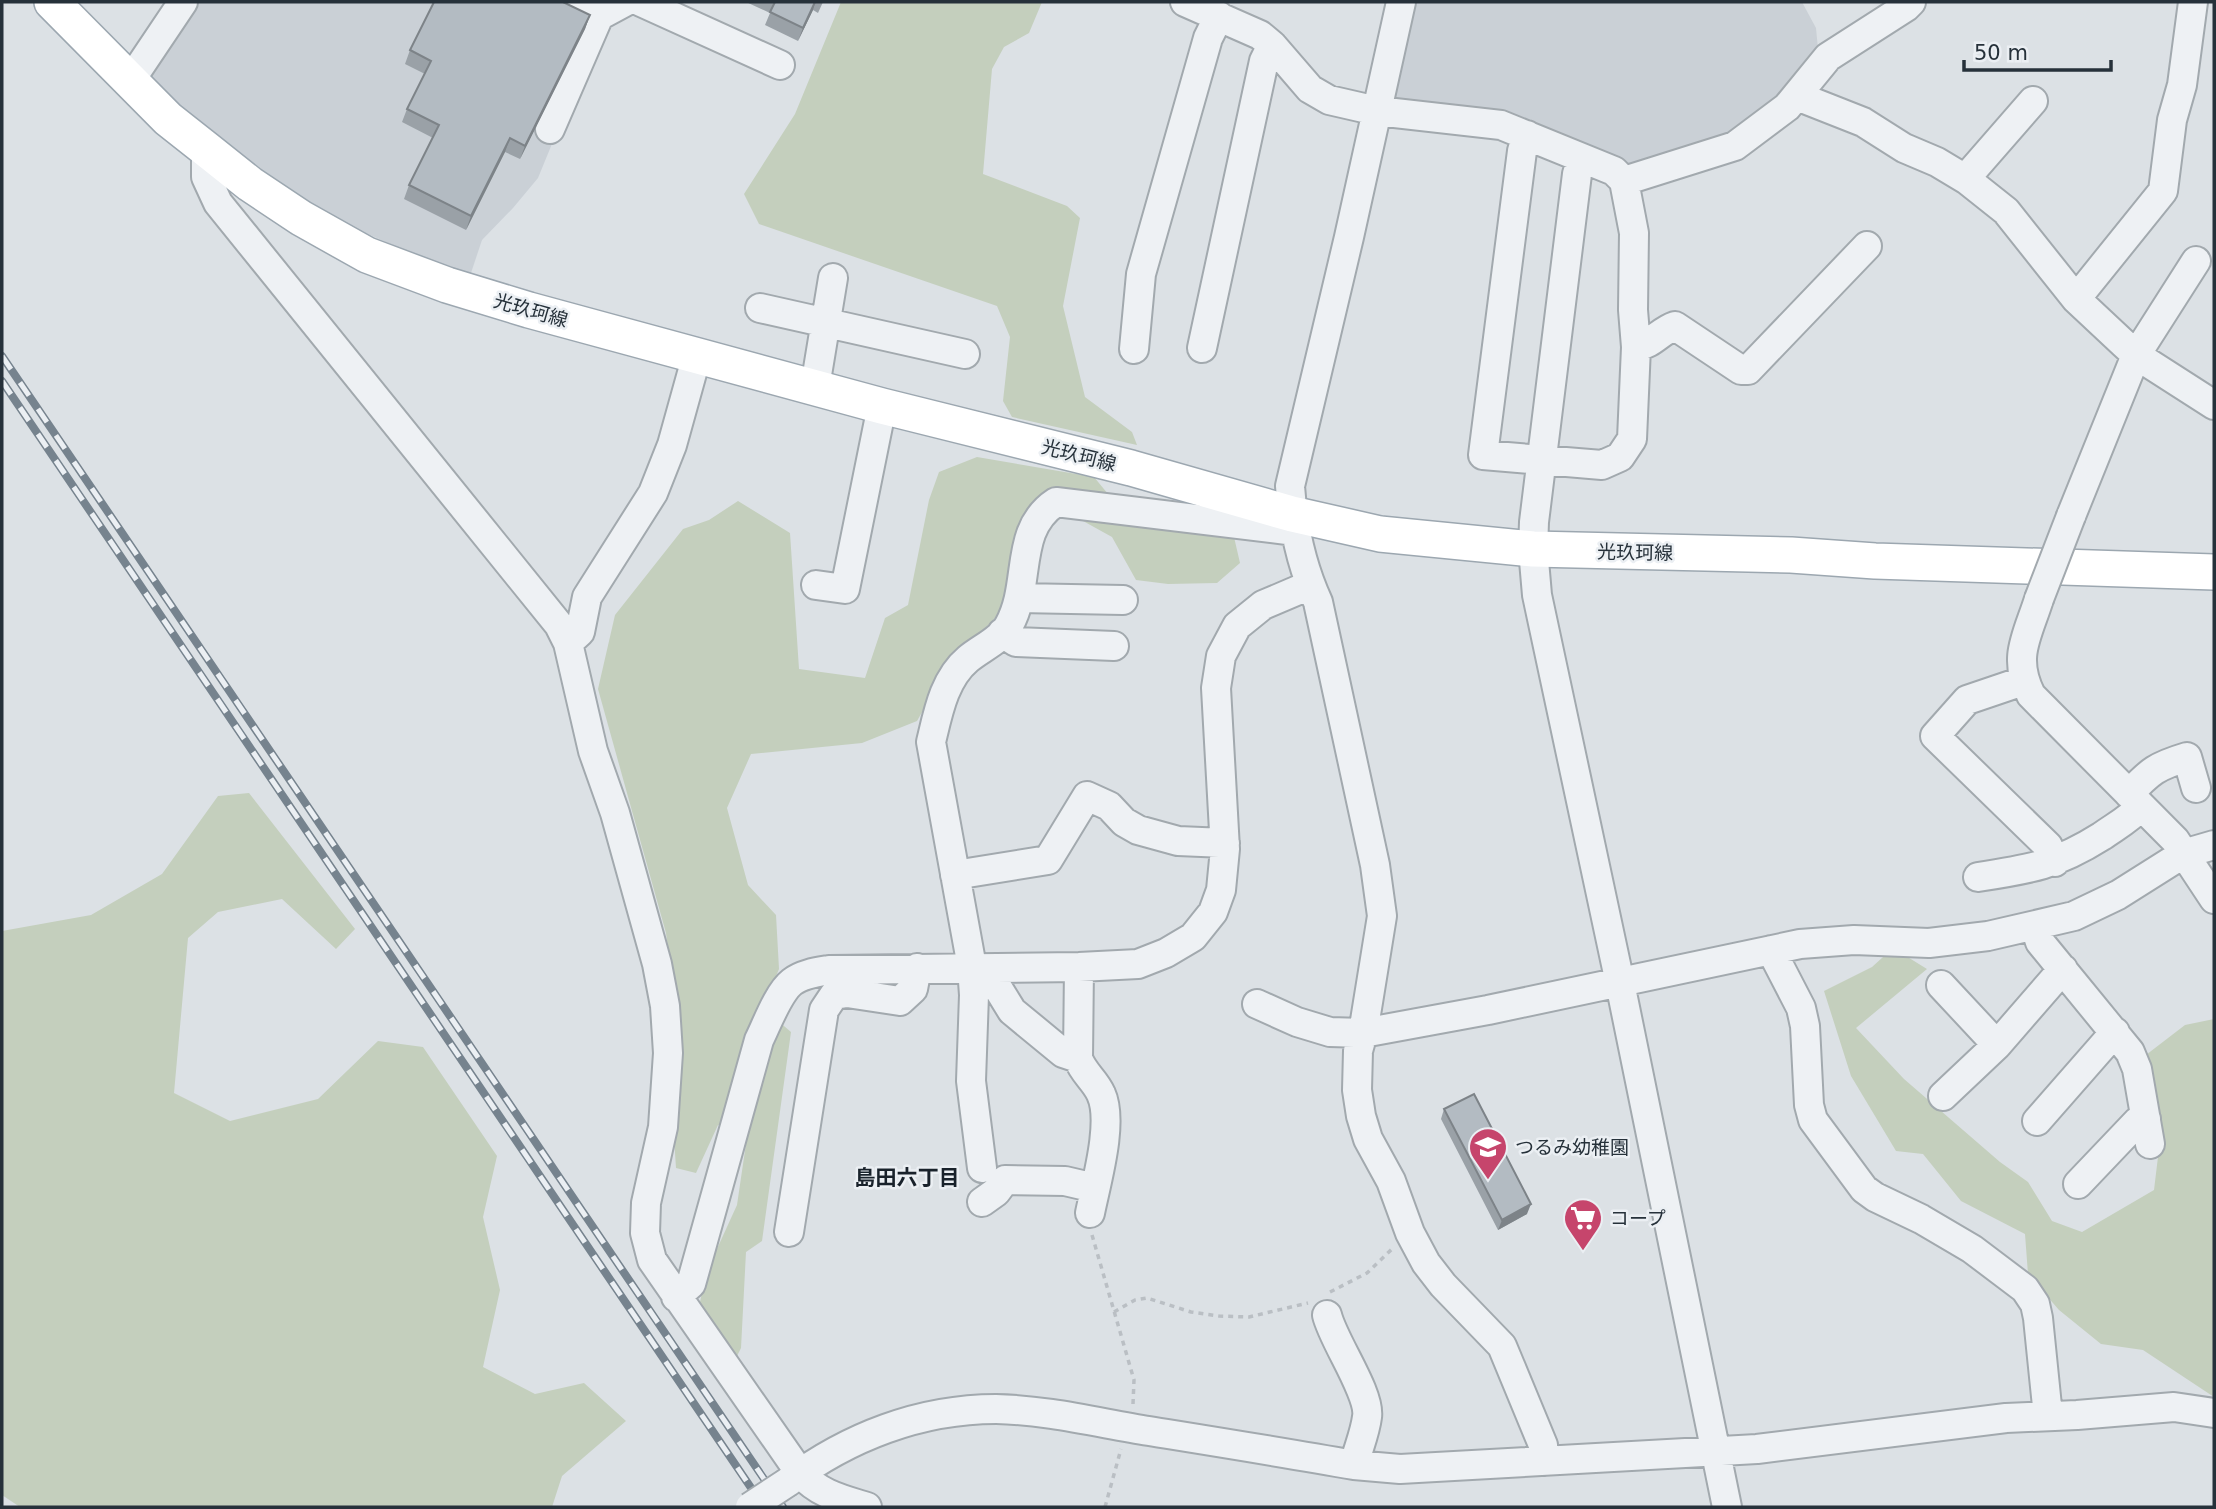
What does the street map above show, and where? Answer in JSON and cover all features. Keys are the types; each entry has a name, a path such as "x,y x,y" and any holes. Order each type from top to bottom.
{"main road":[{"name":"光玖珂線","path":"52,2 168,119 250,184 301,218 367,255 447,285 882,407 1157,474 1293,523 1533,550 1791,555 1875,561 2214,572"}],"street":[{"path":"130,81 183,2"},
{"path":"569,2 599,16"},
{"path":"550,129 599,16 625,2"},
{"path":"641,2 780,65"},
{"path":"1185,2 1260,35 1310,89 1329,100 1377,111 1501,125 1527,135 1614,171 1624,181 1633,233 1636,347 1632,439 1620,457 1602,465 1483,455 1522,151 1527,135"},
{"path":"1401,2 1307,422 1290,486 1293,523 1324,628 1375,865 1382,916 1358,1051 1357,1090 1361,1115 1368,1139 1391,1181 1410,1233 1426,1263 1443,1285 1502,1346 1543,1445 1544,1461"},
{"path":"1624,181 1735,146 1787,107 1828,57 1906,8 1911,2"},
{"path":"2076,299 2163,191 2172,120 2182,85 2193,2"},
{"path":"1134,349 1141,274 1208,38 1219,16"},
{"path":"1202,348 1264,61 1272,45"},
{"path":"1797,96 1863,122 1904,148 1937,162 1968,180 2006,211 2076,299 2136,355 2214,405"},
{"path":"1968,180 1972,171 2033,100"},
{"path":"206,149 206,177 218,203 559,625 568,643 593,751 615,813 657,964 665,1006 668,1053 663,1127 646,1203 645,1233 652,1260 794,1478 824,1493 867,1507"},
{"path":"1582,158 1577,174 1540,461 1533,550 1537,595 1620,983 1727,1507"},
{"path":"1636,347 1647,345 1675,326 1741,370 1748,370 1867,246"},
{"path":"2196,261 2136,355 2039,599 2020,663 2023,681 2031,695 2175,840 2214,899"},
{"path":"815,387 833,278"},
{"path":"760,308 965,354"},
{"path":"568,643 580,632 587,597 653,493 672,445 697,355"},
{"path":"817,585 845,589 882,407"},
{"path":"982,1168 971,1081 974,995 972,967 931,742 937,714 953,674 1009,626 1019,598 1031,528 1043,510 1056,502 1293,523"},
{"path":"676,1297 691,1284 759,1040 775,1005 791,982 830,970 1138,964 1166,953 1193,937 1213,912 1222,890 1225,843 1216,688 1221,656 1237,626 1263,605 1311,585"},
{"path":"1019,598 1123,600"},
{"path":"1002,633 1016,642 1114,646"},
{"path":"2023,681 1967,700 1935,736 2049,846 2055,862"},
{"path":"1979,877 2035,868 2074,853 2131,817 2135,800 2147,775 2161,765 2187,757 2196,788"},
{"path":"955,875 1048,860 1087,796 1109,806 1124,822 1138,830 1178,841 1225,843"},
{"path":"1256,1004 1297,1022 1330,1032 1363,1033 1488,1010 1800,944 1854,940 1929,943 1989,936 2074,916 2118,895 2183,854 2214,845"},
{"path":"2035,927 2040,942 2130,1052 2137,1069 2148,1132 2138,1121 2078,1184"},
{"path":"1771,950 1801,1008 1805,1026 1809,1105 1813,1120 1864,1189 1972,1249 2025,1289 2035,1304 2038,1318 2048,1416"},
{"path":"982,1202 996,1192 1005,1180 1065,1181 1093,1201 1104,1143 1105,1105 1101,1091 1082,1069 1078,1058 1079,967"},
{"path":"789,1232 824,1010 834,995 847,993 900,1001 913,989 917,968"},
{"path":"1943,1096 1997,1045 2063,969"},
{"path":"996,985 1012,1011 1063,1053 1078,1058"},
{"path":"1941,985 1997,1045"},
{"path":"2037,1121 2115,1032"},
{"path":"1324,1303 1330,1328 1357,1378 1368,1414 1354,1465"},
{"path":"750,1507 838,1448 867,1434 960,1411 1025,1411 1354,1465 1400,1469 1757,1449 2006,1418 2088,1415 2174,1407 2214,1413"}],"path":[{"path":"1093,1201 1091,1232 1134,1380 1129,1428 1105,1507"},
{"path":"1114,1312 1135,1300 1147,1298 1191,1312 1249,1317 1324,1303 1367,1273 1410,1233"}],"shaded area":[{"path":"191,2 545,2 599,29 538,178 482,240 470,276 330,217 280,186 143,77"},
{"path":"1409,2 1802,2 1816,28 1818,49 1791,91 1731,138 1639,168 1392,99"}],"green space":[{"path":"841,2 1042,2 1029,33 1004,47 992,69 983,174 1067,206 1080,218 1063,306 1085,397 1132,432 1137,445 1012,417 1003,401 1010,337 997,306 759,224 744,194 795,114"},
{"path":"977,457 1094,477 1127,517 1234,537 1240,563 1217,583 1168,584 1136,580 1112,537 1065,511 1035,507 1008,599 992,622 956,652 917,721 862,743 751,754 727,808 748,885 776,915 779,969 763,1008 791,1032 762,1241 746,1252 741,1348 734,1362 699,1307 706,1273 737,1205 747,1137 718,1125 696,1173 676,1168 674,1137 680,1041 666,933 598,689 615,615 683,529 709,520 738,501 790,533 799,669 865,678 885,618 908,605 929,500 939,472"},
{"path":"249,793 355,929 336,949 282,899 218,912 188,938 174,1093 230,1121 318,1099 378,1041 423,1047 497,1156 483,1217 500,1290 483,1367 535,1394 584,1383 626,1421 562,1476 552,1507 20,1507 2,1495 2,931 91,915 162,874 218,796"},
{"path":"1893,948 1927,969 1856,1028 1904,1079 2000,1162 2028,1182 2052,1221 2082,1232 2154,1190 2161,1132 2142,1058 2185,1025 2214,1019 2214,1397 2143,1350 2101,1344 2059,1310 2028,1274 2025,1234 1961,1201 1923,1154 1896,1151 1851,1076 1824,991 1872,967"}],"building":[{"path":"434,2 563,2 590,15 525,146 510,138 471,216 409,185 439,125 407,109 431,61 410,50"},
{"path":"775,2 815,2 803,28 770,12"},
{"path":"1474,1094 1531,1204 1502,1220 1444,1109"}],"railway":[{"path":"2,356 783,1507"},
{"path":"2,381 764,1507"}],"place":[{"name":"つるみ幼稚園","path":"1488,1181"},
{"name":"コープ","path":"1583,1252"}],"district":[{"name":"島田六丁目","path":"907,1178"}]}
